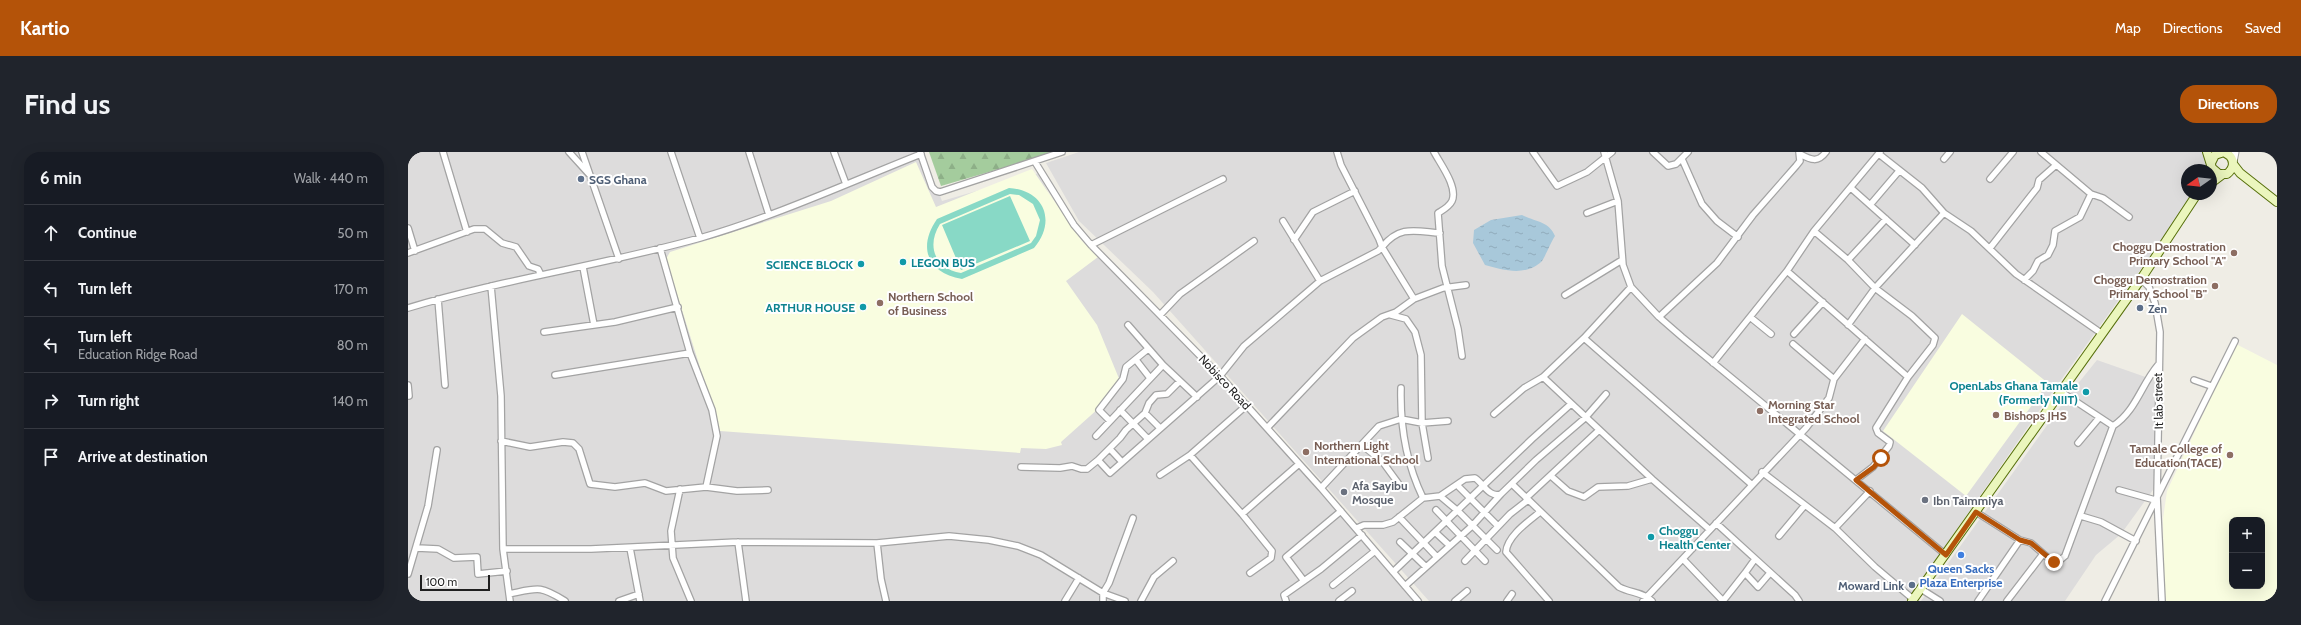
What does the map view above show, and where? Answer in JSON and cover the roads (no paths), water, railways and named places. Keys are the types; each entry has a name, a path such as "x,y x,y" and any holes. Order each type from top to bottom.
{"main road":[{"path":"2207,152 2211,164"},
{"path":"2212,164 2213,157 2221,152 2230,156 2240,174 2277,202"},
{"path":"2217,179 2225,174 2233,163"},
{"path":"2217,172 2225,174 2262,192"},
{"path":"1912,600 1946,555 2060,391 2141,279 2194,200"}],"street":[{"path":"443,152 467,232"},
{"path":"568,152 591,176"},
{"path":"582,152 619,259"},
{"path":"671,152 700,238"},
{"path":"749,152 769,215"},
{"path":"834,152 846,184"},
{"path":"408,308 491,286 619,259 700,238 816,198 921,153 932,187 936,191 940,192 1062,152"},
{"path":"1338,152 1341,165 1382,247 1414,299"},
{"path":"1434,152 1453,189 1452,200 1448,206 1438,213 1442,266 1458,329 1462,356"},
{"path":"1533,152 1557,186 1586,172 1612,152"},
{"path":"1604,152 1618,201 1622,260 1631,287 1659,317 1713,363 1946,555"},
{"path":"1654,152 1666,166 1676,164 1688,152"},
{"path":"1800,153 1812,160 1817,160 1826,152"},
{"path":"1944,159 1950,152"},
{"path":"1990,179 2013,152"},
{"path":"2041,152 2091,194 2103,198 2129,217"},
{"path":"2233,163 2235,152"},
{"path":"1659,317 1716,263 1738,237 1753,216 1800,161 1800,153"},
{"path":"1713,363 1787,271 1814,231 1879,153 1899,171 1922,188 1944,213 1971,231 2024,280 2101,333"},
{"path":"1682,159 1702,204 1718,221 1738,237"},
{"name":"Nobisco Road","path":"1035,162 1074,225 1092,246 1247,405 1357,528 1362,536 1418,601"},
{"path":"1990,248 2037,188 2039,180 2056,165"},
{"path":"1870,205 1899,171"},
{"path":"1092,246 1223,179"},
{"path":"1851,188 1915,245"},
{"path":"1294,240 1313,212 1355,191"},
{"path":"2024,280 2033,271 2038,261 2048,255 2053,245 2055,231 2080,217 2091,194"},
{"path":"1587,213 1618,201"},
{"path":"1848,325 1875,288 1944,213"},
{"path":"1848,260 1886,219"},
{"path":"1283,221 1320,281"},
{"path":"408,228 415,251"},
{"path":"408,253 474,229 485,229 502,243 516,246 529,266 538,269 541,275"},
{"path":"1098,460 1110,473 1220,376 1244,346 1320,281 1382,247 1405,230 1440,233"},
{"path":"1814,231 1848,260 1875,288 1912,316 1935,338 1933,345 1908,377 1876,428 1878,433 1890,444 1874,467 1856,480"},
{"path":"1160,315 1180,294 1254,241"},
{"path":"660,248 690,353 712,410 717,436 706,487"},
{"path":"1565,295 1622,260"},
{"path":"583,267 594,325"},
{"path":"1787,271 1908,377"},
{"name":"It lab street","path":"2141,279 2149,287 2158,314 2160,332 2158,365 2156,498 2162,601"},
{"path":"1267,428 1353,338 1382,317 1390,315 1414,299 1447,287 1466,285"},
{"path":"491,286 501,396 503,548 510,601"},
{"path":"1494,414 1524,388 1543,377 1584,338 1631,287"},
{"path":"438,299 445,385"},
{"path":"1794,334 1823,302"},
{"path":"544,332 648,315 678,307"},
{"path":"1390,315 1406,319 1415,332 1420,355 1422,423 1428,458"},
{"path":"1750,317 1771,334"},
{"path":"1128,325 1163,365 1197,397"},
{"path":"1584,338 1751,484"},
{"path":"1645,599 1762,472 1798,434 1806,428 1826,402 1834,379 1864,339"},
{"path":"2105,601 2234,341"},
{"path":"1793,344 1834,379"},
{"path":"1110,421 1099,410 1123,379 1126,367 1148,349"},
{"path":"555,375 690,353"},
{"path":"1136,360 1150,378"},
{"path":"1096,436 1163,365"},
{"path":"1976,512 2020,540 2031,543 2054,562 2065,556 2114,426 2128,414 2146,380 2158,365"},
{"path":"1543,377 1652,479 1709,529"},
{"path":"2194,380 2211,386"},
{"path":"1021,467 1060,468 1072,466 1087,469 1110,449 1145,413 1149,403 1156,395 1167,394 1180,381"},
{"path":"408,385 409,396"},
{"path":"1401,388 1401,419 1410,465 1423,498"},
{"path":"2060,391 2099,418 2114,426"},
{"path":"1405,586 1459,535 1472,526 1501,494 1536,460 1586,418 1606,394"},
{"path":"1393,572 1471,499 1541,430 1571,404"},
{"path":"1160,475 1190,455 1247,405"},
{"path":"1120,410 1148,439"},
{"path":"1145,413 1160,428"},
{"path":"2078,443 2099,418"},
{"path":"1321,488 1379,426 1401,419 1422,423 1448,421"},
{"path":"1465,561 1498,526 1597,432"},
{"path":"501,441 530,447 563,442 573,443 579,449 590,484 595,486 615,487 645,483 666,491 706,487 737,491 768,490"},
{"path":"1362,445 1382,461 1401,487"},
{"path":"1110,449 1122,462"},
{"path":"408,574 417,548 428,506 437,450"},
{"path":"1190,455 1242,514 1272,555 1250,573"},
{"path":"1242,514 1299,464"},
{"path":"1762,472 1835,528 1912,600"},
{"path":"1551,476 1568,491 1584,497 1598,487 1628,486 1652,479"},
{"path":"1357,528 1364,525 1383,525 1393,522 1423,498 1440,496 1465,479 1475,478 1494,495 1501,494"},
{"path":"1512,484 1619,587 1652,601"},
{"path":"1459,487 1498,526"},
{"path":"680,489 678,508 673,520 672,546 676,566 691,601"},
{"path":"2119,490 2156,498"},
{"path":"1835,528 1870,492"},
{"path":"1440,496 1458,510 1497,550"},
{"path":"1779,536 1805,505"},
{"path":"1436,510 1485,561"},
{"path":"1304,581 1286,557 1341,511"},
{"path":"1540,512 1521,528 1507,545 1506,552 1549,601"},
{"path":"2081,516 2101,522 2136,541"},
{"path":"1399,517 1436,556"},
{"path":"1103,601 1104,593 1110,583 1133,518"},
{"path":"1716,523 1795,595 1799,601"},
{"path":"1435,532 1449,545"},
{"path":"503,548 630,548 738,542 877,543 949,536 989,540 1018,546 1041,555 1104,593 1125,601"},
{"path":"1286,601 1284,595 1362,536"},
{"path":"1978,601 2020,540"},
{"path":"738,542 746,601"},
{"path":"1400,542 1425,566"},
{"path":"877,543 881,579 886,601"},
{"path":"417,548 438,549 454,558 476,557 478,574 507,571"},
{"path":"630,548 640,601"},
{"path":"1334,585 1375,551"},
{"path":"2007,601 2043,554"},
{"path":"1683,559 1723,601 1755,559"},
{"path":"1141,601 1154,577 1173,562"},
{"path":"1745,573 1758,587 1770,573"},
{"path":"1065,601 1079,578"},
{"path":"1921,589 1940,601"},
{"path":"509,594 529,590 545,590 552,592 565,601"},
{"path":"1339,601 1352,591"},
{"path":"1455,601 1467,591"},
{"path":"619,601 639,594"},
{"path":"1507,601 1512,594"}],"water":[{"path":"1522,215 1542,222 1549,227 1555,236 1542,261 1536,266 1522,271 1499,269 1485,265 1473,243 1474,230 1491,220"}],"place":[{"name":"SGS Ghana","path":"581,179"},
{"name":"Choggu Demostration Primary School \"A\"","path":"2234,253"},
{"name":"LEGON BUS","path":"903,262"},
{"name":"SCIENCE BLOCK","path":"861,264"},
{"name":"Choggu Demostration Primary School \"B\"","path":"2215,286"},
{"name":"Northern School of Business","path":"880,303"},
{"name":"ARTHUR HOUSE","path":"863,307"},
{"name":"Zen","path":"2140,308"},
{"name":"OpenLabs Ghana Tamale (Formerly NIIT)","path":"2086,392"},
{"name":"Morning Star Integrated School","path":"1760,411"},
{"name":"Bishops JHS","path":"1996,415"},
{"name":"Northern Light International School","path":"1306,452"},
{"name":"Tamale College of Education(TACE)","path":"2230,455"},
{"name":"Afa Sayibu Mosque","path":"1344,492"},
{"name":"Ibn Taimmiya","path":"1925,500"},
{"name":"Choggu Health Center","path":"1651,537"},
{"name":"Queen Sacks Plaza Enterprise","path":"1961,555"},
{"name":"Moward Link","path":"1912,585"}]}
